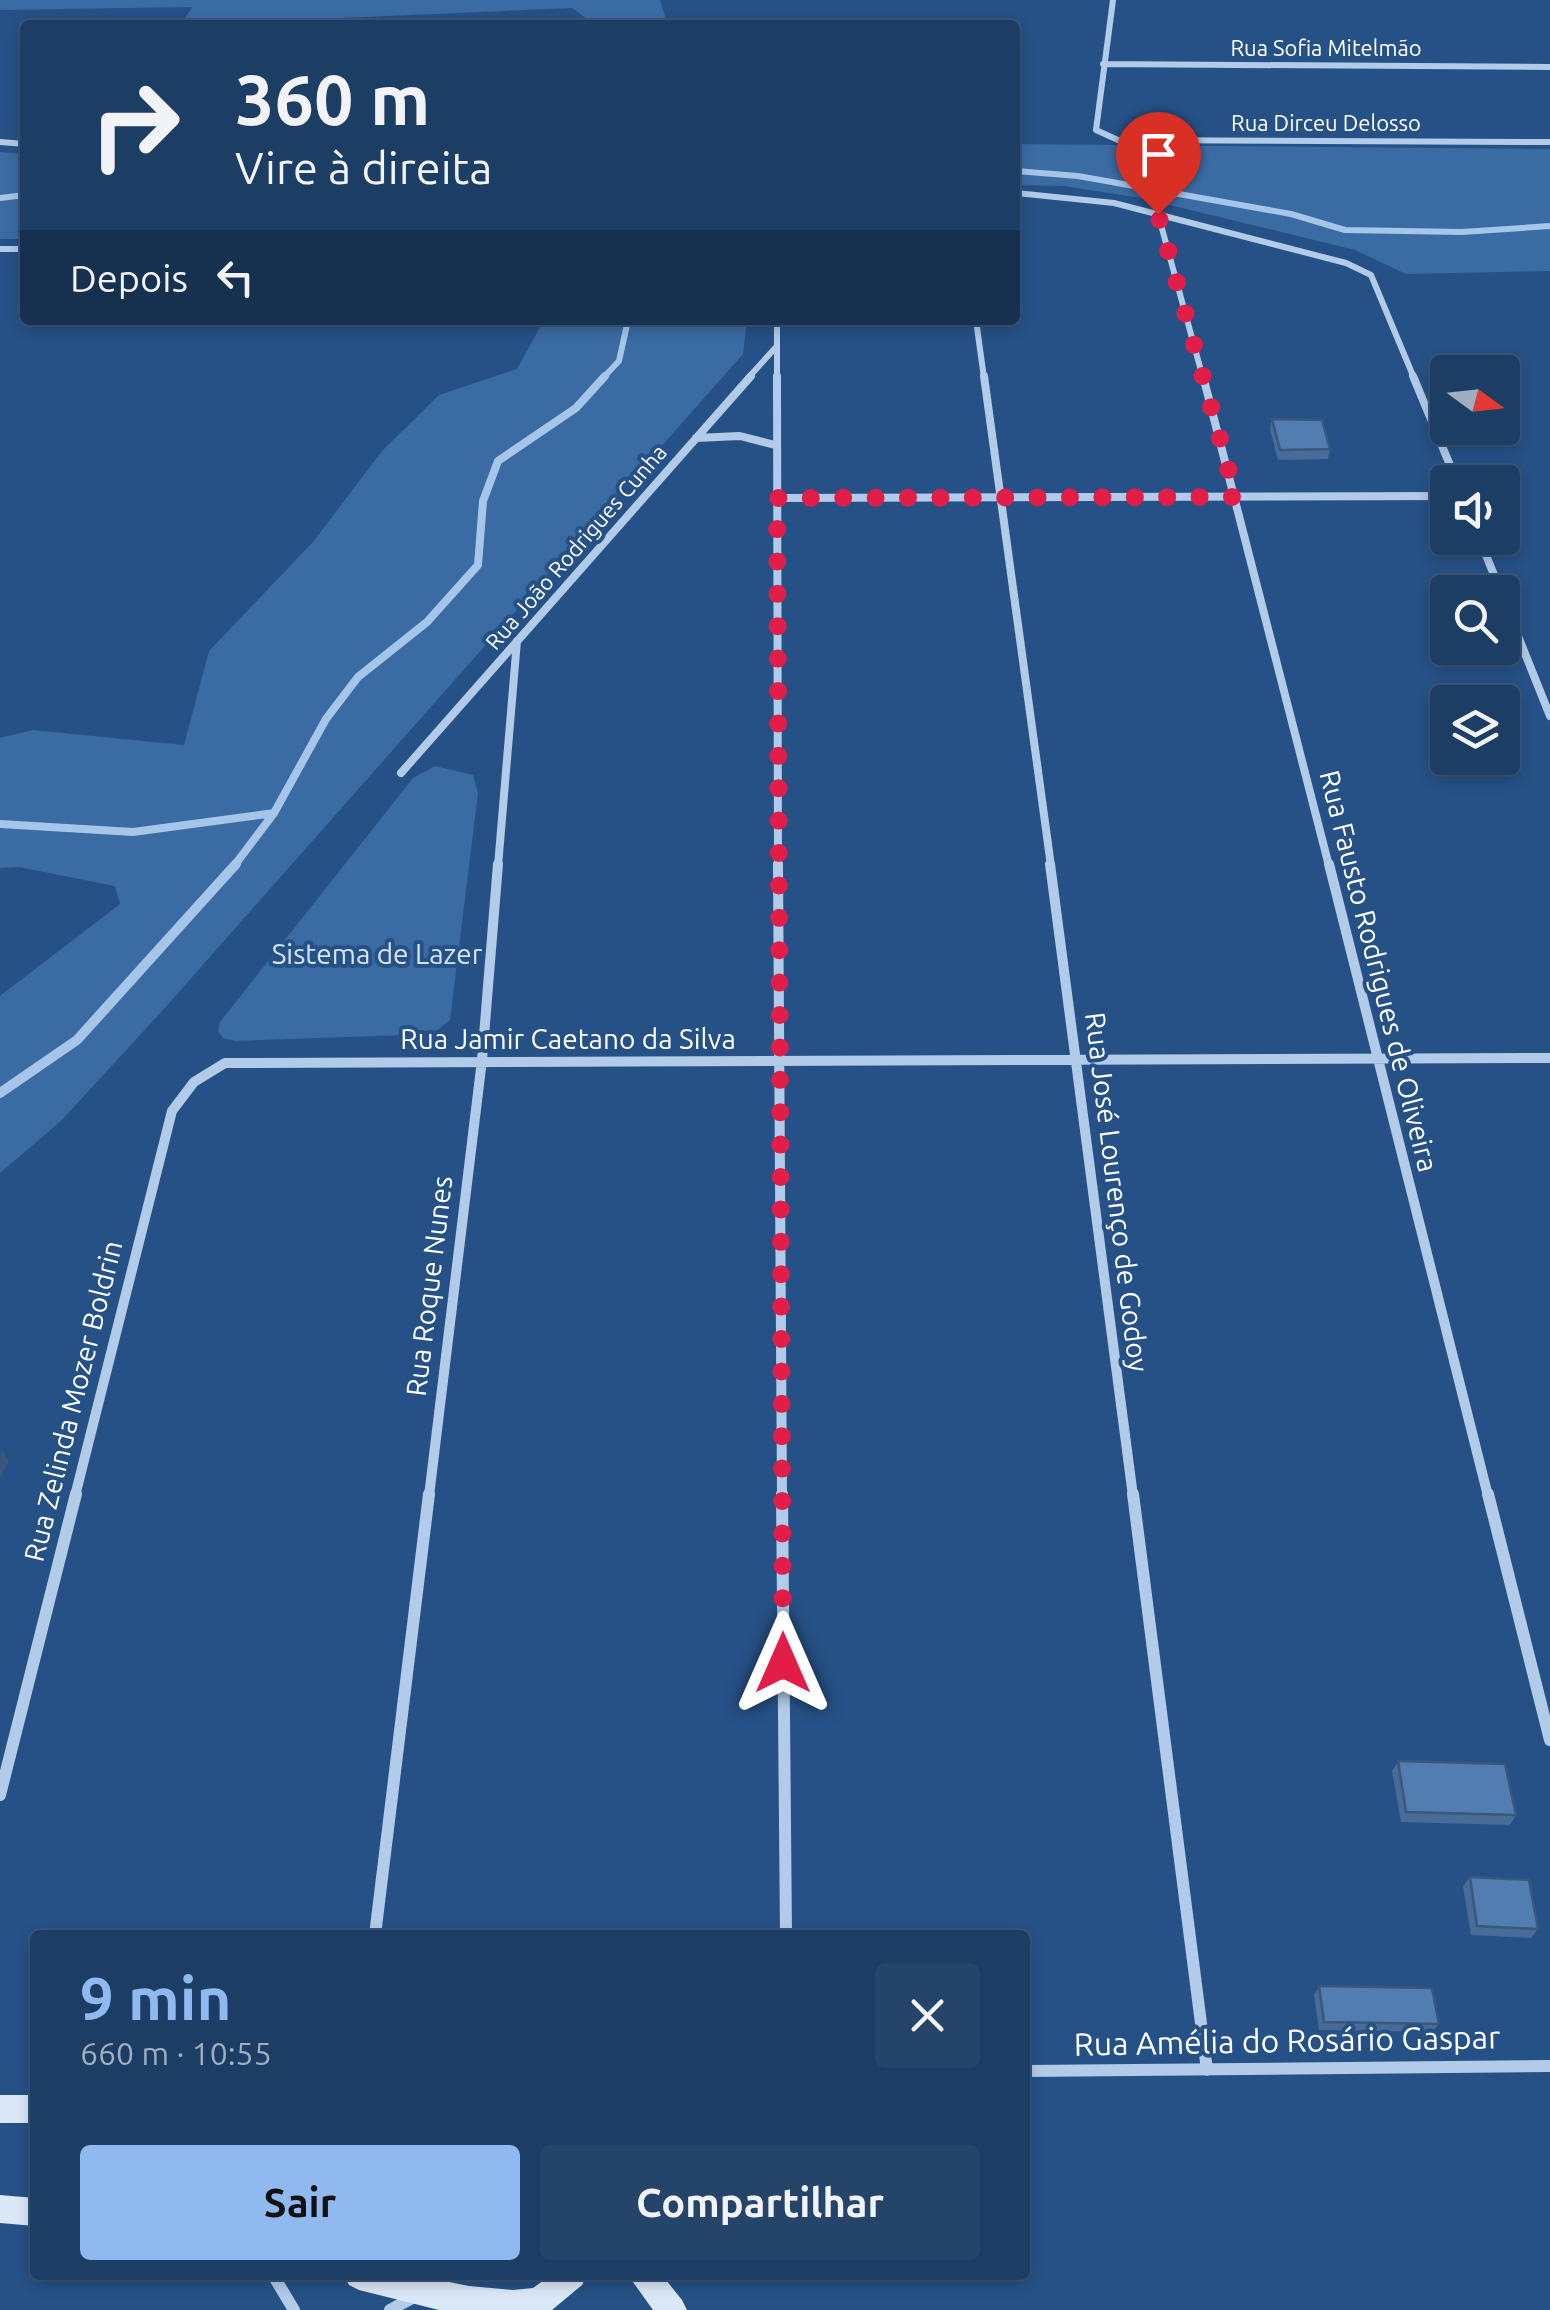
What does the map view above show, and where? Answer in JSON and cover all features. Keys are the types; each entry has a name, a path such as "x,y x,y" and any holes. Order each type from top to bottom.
{"main road":[{"path":"0,2109 30,2109"},
{"path":"0,2209 30,2212"},
{"path":"376,2280 443,2300 503,2308 535,2303 565,2280"},
{"path":"647,2280 672,2310"}],"street":[{"path":"1103,64 1112,0"},
{"name":"Rua Sofia Mitelmão","path":"1103,64 1550,67"},
{"name":"Rua Dirceu Delosso","path":"1103,64 1096,130 1118,140 1550,142"},
{"path":"1020,192 1078,197 1158,214 1346,263 1372,275 1451,465"},
{"name":"Rua Fausto Rodrigues de Oliveira","path":"1158,214 1236,497 1550,1740"},
{"path":"777,325 778,1061 786,1930"},
{"name":"Rua José Lourenço de Godoy","path":"977,325 1078,1058 1207,2070"},
{"name":"Rua João Rodrigues Cunha","path":"401,772 778,345"},
{"path":"696,439 740,436 775,445"},
{"path":"777,498 1430,496"},
{"path":"1520,640 1550,716"},
{"name":"Rua Roque Nunes","path":"376,1930 482,1060 517,641"},
{"name":"Rua Jamir Caetano da Silva","path":"192,1082 225,1064 1550,1058"},
{"name":"Rua Zelinda Mozer Boldrin","path":"0,1795 172,1111 192,1082"},
{"name":"Rua Amélia do Rosário Gaspar","path":"1030,2072 1550,2066"},
{"path":"276,2280 294,2310"},
{"path":"390,2310 443,2300"}],"green space":[{"path":"0,0 660,0 666,20 588,20 572,8 296,20 184,20 192,7 0,10"},
{"path":"838,18 835,20 752,20"},
{"path":"1020,144 1550,149 1550,271 1406,274 1355,250 1141,198 1064,186 1020,185"},
{"path":"0,152 20,154 20,239 0,239"},
{"path":"541,325 746,325 743,354 163,1010 61,1121 0,1173 0,996 120,904 115,886 19,867 0,868 0,738 33,730 184,745 209,651 313,542 382,451 439,395 517,369"},
{"name":"Sistema de Lazer","path":"435,766 473,775 478,793 450,1020 433,1034 235,1041 223,1038 218,1031 220,1022 413,778"}],"building":[{"path":"1272,419 1322,420 1330,449 1280,450"},
{"path":"1398,1761 1505,1764 1516,1815 1406,1812"},
{"path":"1470,1877 1529,1880 1538,1929 1477,1926"},
{"path":"1319,1986 1432,1988 1439,2024 1324,2022"}],"waterway":[{"path":"1020,171 1078,176 1291,214 1345,230 1462,232 1550,226"},
{"path":"0,198 20,196"},
{"path":"603,378 619,361 627,325"},
{"path":"274,813 326,719 358,677 427,622 478,565 483,501 498,461 576,408 605,376"},
{"path":"0,824 133,832 274,813"},
{"path":"234,866 274,813"},
{"path":"0,1093 77,1040 236,864"}],"route":[{"path":"783,1663 777,498 1236,497 1158,214"}]}
